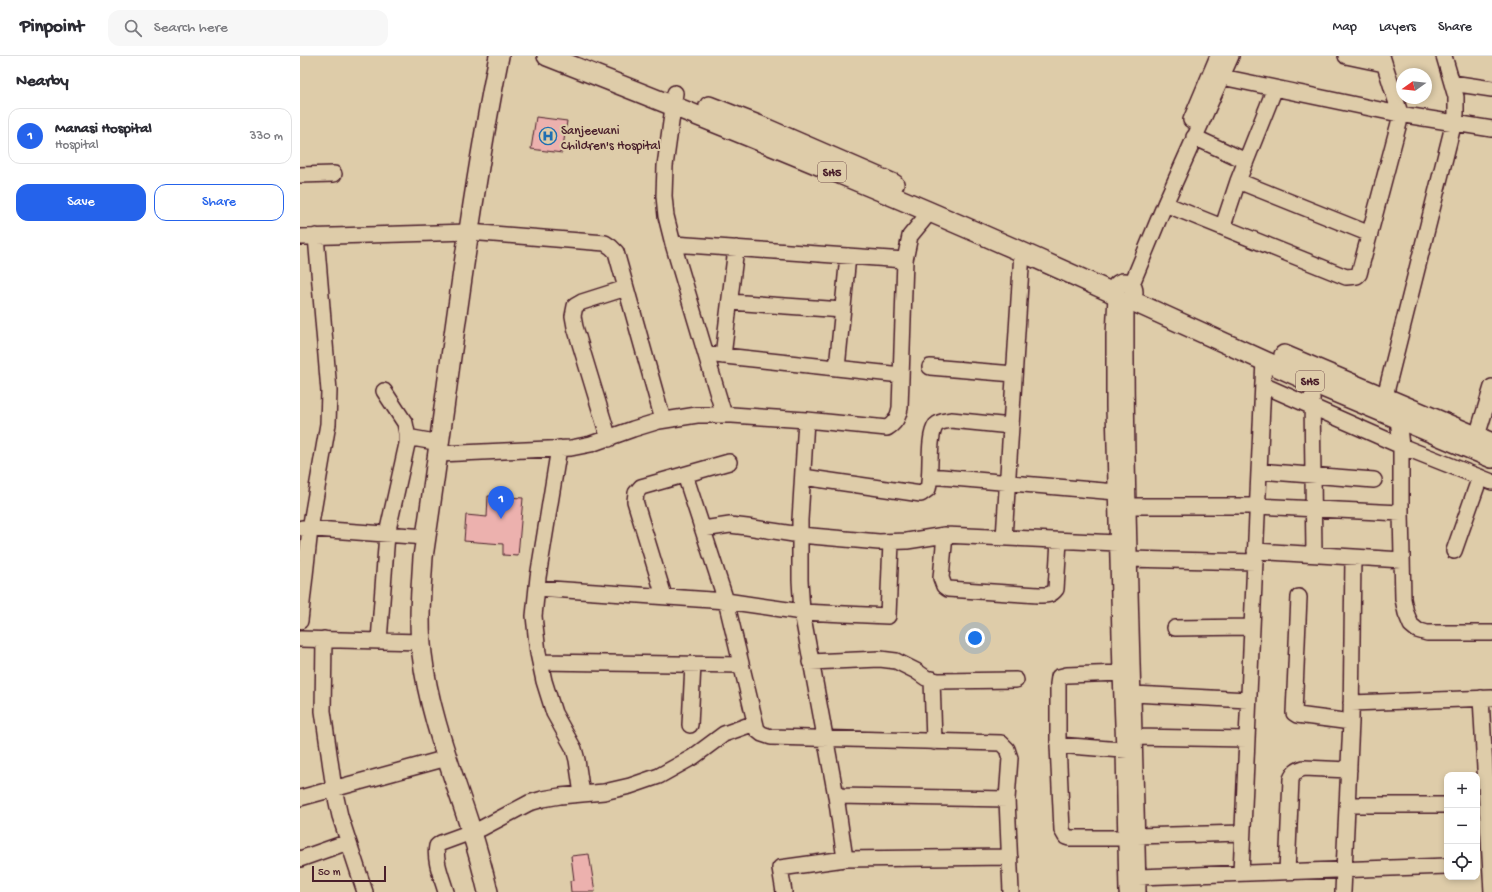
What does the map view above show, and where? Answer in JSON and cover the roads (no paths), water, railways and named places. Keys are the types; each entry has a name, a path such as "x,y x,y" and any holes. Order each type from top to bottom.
{"main road":[{"path":"488,892 472,831 447,758 428,694 421,642 419,610 426,537 440,449 486,121 499,56"},
{"name":"SH5","path":"547,56 674,99 758,125 916,193 1311,382 1484,440"},
{"name":"SH5","path":"581,56 674,99 730,128 1022,252 1124,292 1388,409 1492,458"}],"street":[{"path":"1132,746 1121,672 1117,543 1114,349 1124,292 1218,56"},
{"path":"1127,892 1131,837 1134,694 1128,559 1124,292 1231,56"},
{"path":"1165,204 1223,226 1346,277 1357,276 1359,274 1370,234 1397,129 1399,114 1398,105 1383,60 1346,56"},
{"path":"1444,56 1456,97 1456,114 1388,409 1400,446 1403,599 1406,613 1411,624 1417,630 1426,633 1492,633"},
{"path":"1222,77 1399,114 1492,129"},
{"path":"1452,84 1492,89"},
{"path":"1223,226 1238,181 1275,88"},
{"path":"674,99 665,166 664,196 666,216 724,415"},
{"path":"1194,137 1246,161"},
{"path":"300,175 334,174"},
{"path":"1238,181 1370,234"},
{"path":"407,437 440,449 571,448 609,439 633,429 663,420 697,415 724,415 806,420 887,428 894,424 898,417 900,408 905,260 910,236 929,213"},
{"path":"300,237 470,232 605,243 616,252 663,420"},
{"path":"300,621 305,529 328,424 329,391 316,236"},
{"path":"673,244 905,260"},
{"path":"723,356 736,248"},
{"path":"1004,538 1022,252"},
{"path":"838,368 848,256"},
{"path":"609,439 573,316 575,306 582,302 626,288"},
{"path":"730,302 843,310"},
{"path":"706,354 901,375"},
{"path":"1240,873 1264,360"},
{"path":"930,367 1014,374"},
{"path":"1311,382 1314,554"},
{"path":"1263,385 1400,446 1486,479 1454,551"},
{"path":"1484,440 1492,387"},
{"path":"379,641 387,534 407,437 406,423 384,391"},
{"path":"806,420 800,535 802,612 810,662 836,796 845,859"},
{"path":"803,477 916,494 925,492 928,489 930,476 933,432 937,425 942,421 951,420 1011,426"},
{"path":"559,448 534,616 544,681 554,713 574,749 582,794"},
{"path":"664,596 635,501 636,493 641,487 729,462"},
{"path":"1259,471 1374,480"},
{"path":"685,474 726,601 757,730 762,734 771,737 1001,743 1007,749 1010,758 1007,800 1011,892"},
{"path":"930,476 1116,492"},
{"path":"1128,506 1257,506 1313,510 1401,513"},
{"path":"703,529 735,526 800,535 879,542 907,541 946,535 1117,543"},
{"path":"305,529 426,537"},
{"path":"946,535 941,578 944,586 948,589 1038,595 1053,594 1056,589 1059,541"},
{"path":"537,588 726,601 802,612 888,616 891,542"},
{"path":"1128,559 1314,554 1402,560"},
{"path":"1343,892 1351,722 1353,557"},
{"path":"1299,597 1294,713 1297,715 1351,722"},
{"path":"1174,628 1252,626"},
{"path":"300,639 421,642"},
{"path":"324,639 323,711 334,789 340,816 365,892"},
{"path":"810,662 880,659 896,661 926,678 938,680 1016,680"},
{"path":"540,662 741,665"},
{"path":"690,725 693,664"},
{"path":"1121,672 1067,675 1060,678 1058,684 1058,745 1062,830 1064,834 1069,838 1242,833"},
{"path":"932,679 934,742"},
{"path":"1134,694 1248,700"},
{"path":"1351,703 1486,698 1488,768 1482,805 1490,829 1484,864 1492,892"},
{"path":"446,892 437,860 437,846 492,822 529,803 543,799 604,792 630,786 659,776 693,757 724,734 755,723"},
{"path":"1058,745 1132,746 1247,739"},
{"path":"300,798 447,758"},
{"path":"1287,872 1291,779 1293,773 1304,768 1349,770"},
{"path":"836,796 1007,800"},
{"path":"1347,805 1444,805"},
{"path":"1131,837 1138,885 1240,873 1444,866"},
{"path":"300,859 348,842"},
{"path":"784,892 780,868 845,859 1010,857"}],"place":[{"name":"Sanjeevani Children's Hospital","path":"548,136"},
{"name":"Manasi Hospital","path":"501,519"}]}
